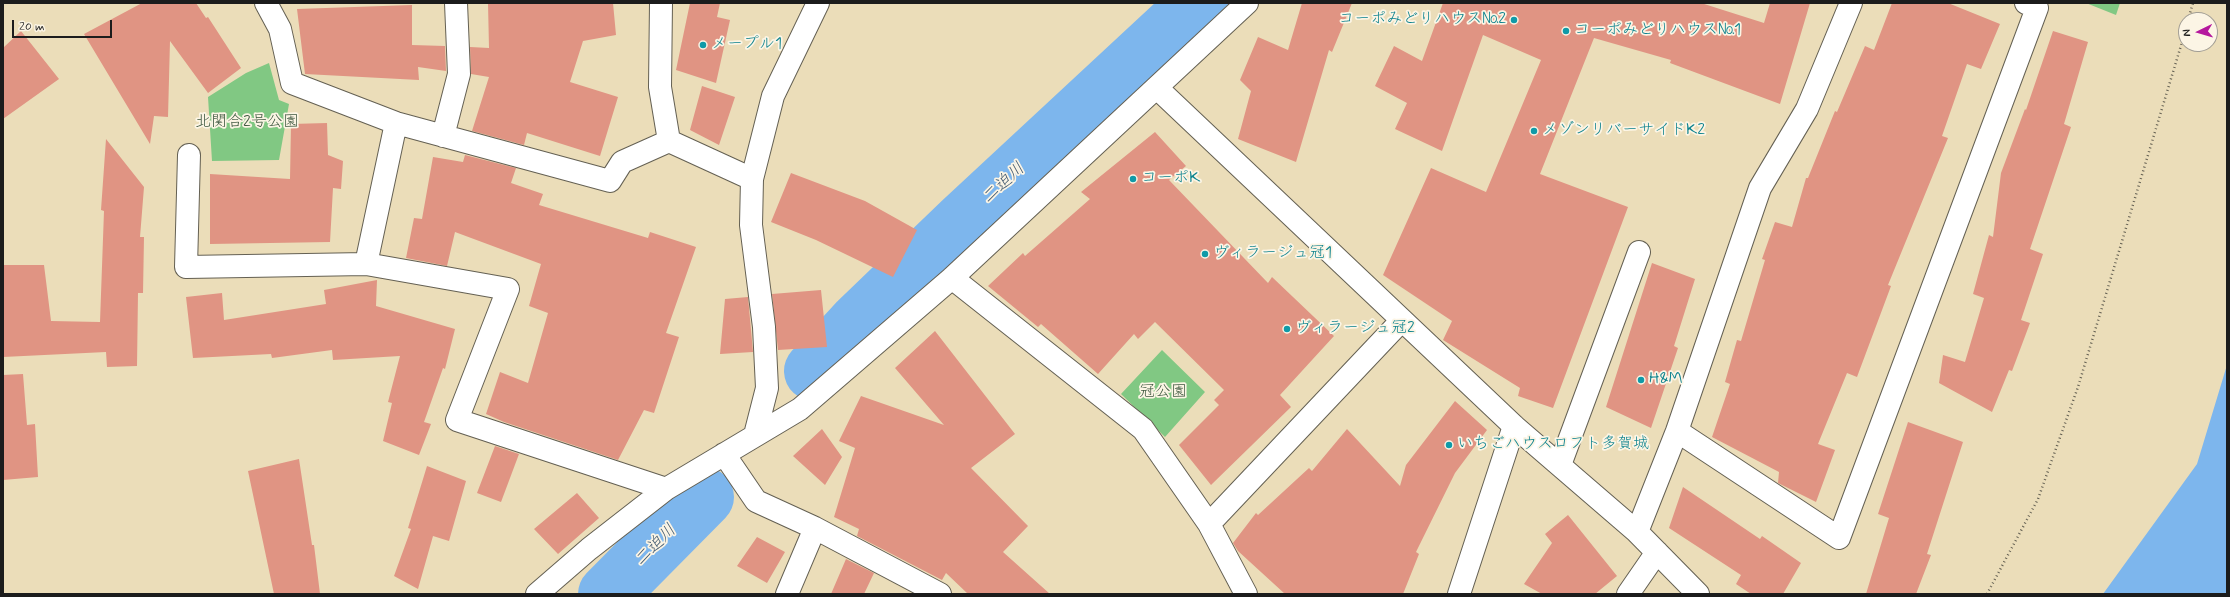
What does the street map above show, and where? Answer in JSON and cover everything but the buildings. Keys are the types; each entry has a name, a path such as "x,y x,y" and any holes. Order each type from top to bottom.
{"street":[{"path":"266,3 280,29 292,83 396,123 610,181 622,162 669,141 752,178"},
{"path":"443,136 459,74 456,3"},
{"path":"661,3 660,87 669,141"},
{"path":"755,435 767,388 764,327 752,225 752,178 772,96 818,3"},
{"path":"537,594 589,548 666,489 800,409 952,278 1248,3"},
{"path":"1637,532 1677,430 1760,188 1807,109 1851,3"},
{"path":"1677,430 1839,538 2037,8 2026,3"},
{"path":"1157,88 1514,426 1637,532 1698,594"},
{"path":"366,264 396,123"},
{"path":"189,155 186,267 366,264 508,289 457,420 666,489"},
{"path":"1560,465 1639,252"},
{"path":"952,278 1143,429 1209,524 1246,594"},
{"path":"1209,524 1402,320"},
{"path":"1459,594 1514,426"},
{"path":"724,454 756,502 815,528 940,594"},
{"path":"787,594 815,528"},
{"path":"1628,594 1657,552"}],"path":[{"path":"1987,594 2038,499 2078,387 2179,52"}],"green space":[{"path":"2086,3 2120,3 2116,15"},
{"name":"北関合2号公園","path":"269,63 279,100 289,104 279,160 212,161 208,97 246,73"},
{"name":"冠公園","path":"1162,350 1205,392 1165,437 1121,394"}],"water":[{"path":"2227,365 2227,594 2103,594 2197,464"}],"waterway":[{"name":"二迫川","path":"814,371 859,322 963,222 1199,3"},
{"name":"二迫川","path":"608,594 704,497"}],"place":[{"name":"コーポみどりハウス№2","path":"1514,20"},
{"name":"コーポみどりハウス№1","path":"1566,31"},
{"name":"メープル1","path":"703,45"},
{"name":"メゾンリバーサイドK2","path":"1534,131"},
{"name":"コーポK","path":"1133,179"},
{"name":"ヴィラージュ冠1","path":"1205,254"},
{"name":"ヴィラージュ冠2","path":"1287,329"},
{"name":"H&M","path":"1641,380"},
{"name":"いちごハウスロフト多賀城","path":"1449,445"}]}
